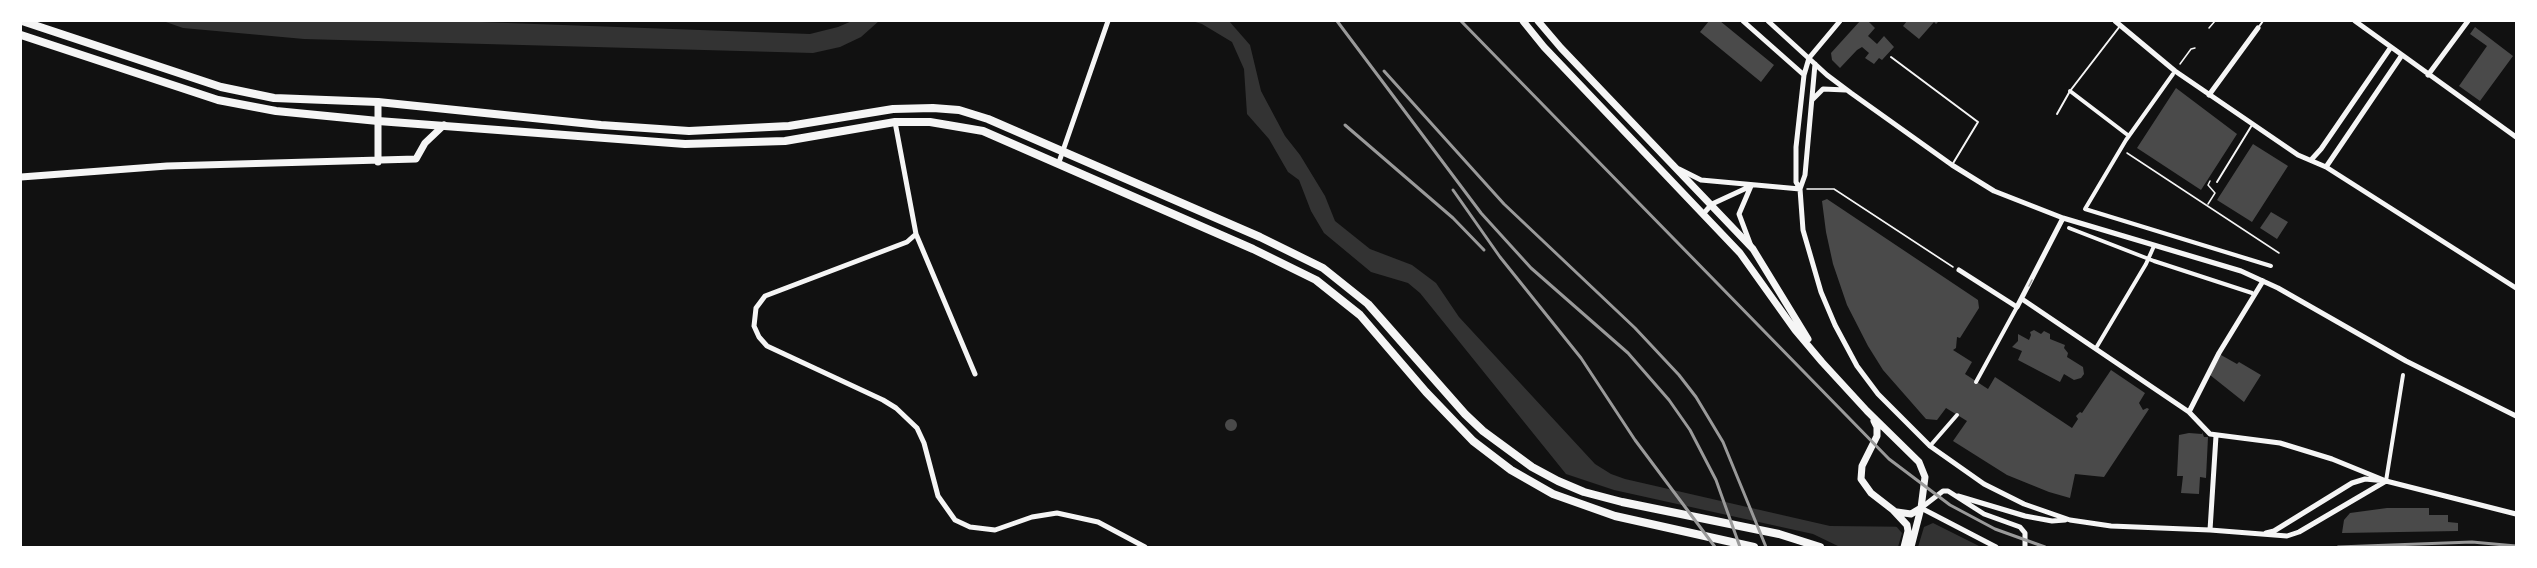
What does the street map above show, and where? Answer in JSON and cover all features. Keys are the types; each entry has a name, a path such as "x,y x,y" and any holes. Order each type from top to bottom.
{"main road":[{"path":"22,21 221,87 274,98 378,102 601,125 689,131 789,126 893,109 959,110 988,119 1064,150 1288,250 1323,268 1368,304 1465,414 1501,447 1532,467 1584,492 1779,534 1820,547"},
{"path":"21,34 218,100 276,111 378,121 695,144 785,141 895,122 930,122 983,131 1059,162 1292,266 1335,294 1360,315 1426,392 1473,441 1526,479 1570,501 1615,516 1754,547"}],"street":[{"path":"1059,162 1108,21"},
{"path":"1523,21 1544,47 1740,253 1795,330 1822,362 1867,411 1919,462 1925,477 1922,507 1911,547"},
{"path":"1538,21 1753,249 1822,362"},
{"path":"1743,21 1804,75"},
{"path":"1768,21 1815,64 1848,90 1952,165 1994,191 2063,219 2241,271 2263,280 2406,362 2516,416"},
{"path":"1840,21 1809,58 1804,75 1796,147 1796,182 1800,189 1806,241 1814,273 1835,325 1857,366 1878,394 1930,446 1963,471 2005,496 2070,520"},
{"path":"2355,21 2516,137"},
{"path":"2428,75 2468,21"},
{"path":"2118,23 2175,71 2298,155 2326,167 2516,288"},
{"path":"2209,95 2258,28"},
{"path":"2311,160 2321,149 2391,47"},
{"path":"2326,167 2402,55"},
{"path":"1800,189 1805,175 1815,64"},
{"path":"2173,74 2128,138 2085,209 2271,266"},
{"path":"1811,101 1823,89 1848,90"},
{"path":"2070,91 2128,138"},
{"path":"378,102 378,162"},
{"path":"895,122 916,234 975,374"},
{"path":"21,177 167,166 291,161 378,162 416,159 425,142 444,125"},
{"path":"1677,168 1701,180 1747,183 1750,186"},
{"path":"1704,213 1713,204 1750,186 1800,189"},
{"path":"1750,186 1740,214 1753,249"},
{"path":"1977,382 2063,219"},
{"path":"2069,228 2149,259 2252,293"},
{"path":"916,234 907,242 765,296 756,308 754,326 759,337 767,346 896,408 917,428 924,443 938,496 955,520 970,527 994,530 1057,513 1098,522 1145,547"},
{"path":"2096,348 2149,259 2154,246"},
{"path":"1959,270 2017,307"},
{"path":"2189,412 2219,353 2263,280"},
{"path":"2022,299 2189,412 2210,434 2280,443 2332,459 2386,481 2516,514"},
{"path":"2386,481 2403,375"},
{"path":"1867,411 1878,432 1862,466 1861,479 1871,493 1893,510 1906,525 1908,531 1904,547"},
{"path":"1930,446 1957,415"},
{"path":"2210,530 2216,436"},
{"path":"2265,534 2274,531 2352,483 2365,479 2386,481"},
{"path":"1955,495 2033,518 2052,521 2070,520 2111,526 2287,536 2299,532 2386,481"},
{"path":"1893,510 1911,514 1943,491 1948,491 1984,514 2020,527 2025,533 2025,547"},
{"path":"1922,507 1996,547"}],"lane":[{"path":"2258,28 2263,21"},
{"path":"2056,114 2118,23"},
{"path":"1891,57 1978,123 1952,165"},
{"path":"2217,182 2253,125"}],"path":[{"path":"2209,28 2215,21"},
{"path":"2180,64 2191,49 2195,48"},
{"path":"2121,149 2278,254"},
{"path":"1800,189 1834,189 1959,270"}],"shaded area":[{"path":"163,21 453,21 810,34 852,21 879,21 861,37 840,47 813,53 304,39 183,28"},
{"path":"1192,21 1229,21 1250,45 1261,91 1285,136 1300,155 1325,196 1335,221 1370,249 1412,265 1436,283 1459,317 1595,464 1625,479 1830,526 1924,527 1933,523 1981,547 1840,547 1813,534 1614,490 1566,474 1420,293 1408,283 1371,272 1324,233 1311,211 1299,180 1288,172 1269,139 1247,114 1244,69 1232,42 1202,24"}],"pier":[{"path":"1895,525 1924,527 1918,547 1898,547 1902,533"}],"building":[{"path":"1709,21 1720,21 1774,65 1761,82 1700,32"},
{"path":"1860,21 1868,21 1875,28 1868,36 1877,44 1884,36 1894,47 1882,60 1879,58 1874,64 1865,58 1869,53 1862,47 1840,68 1832,60 1831,53"},
{"path":"1907,21 1939,21 1936,24 1934,22 1919,39 1903,26"},
{"path":"2475,27 2513,56 2480,101 2459,86 2487,46 2470,34"},
{"path":"2176,88 2237,134 2201,190 2137,148"},
{"path":"2253,144 2288,166 2252,222 2217,200"},
{"path":"1827,199 1978,300 1979,308 1960,338 1957,337 1956,348 1953,350 1972,362 1965,374 1988,389 1995,377 2072,428 2078,419 2076,416 2082,413 2111,370 2145,393 2139,403 2143,410 2149,409 2104,477 2075,474 2070,498 2049,492 2007,475 1953,441 1967,421 1946,408 1937,420 1926,419 1883,370 1847,305 1833,264 1826,232 1822,201"},
{"path":"2271,212 2288,222 2277,239 2260,228"},
{"path":"2034,330 2041,334 2044,331 2050,334 2050,339 2065,345 2067,357 2083,367 2084,374 2081,378 2074,380 2064,374 2060,382 2018,360 2022,351 2012,347 2018,341 2018,334 2029,340 2030,332"},
{"path":"2221,355 2261,375 2244,402 2210,375"},
{"path":"1231,419 1237,425 1231,431 1225,425"},
{"path":"2202,432 2204,437 2208,437 2206,478 2200,477 2199,494 2181,493 2183,476 2177,476 2179,435 2202,434"},
{"path":"2387,508 2429,508 2429,515 2448,515 2448,522 2458,523 2458,531 2342,533 2344,520 2350,513"}],"tram line":[{"path":"2029,286 2032,280"}],"railway":[{"path":"1337,21 1481,213 1531,268 1628,353 1669,400 1690,430 1716,480 1740,547"},
{"path":"1461,21 1889,459 1950,505 1995,529 2045,547"},
{"path":"1384,71 1504,204 1635,328 1679,375 1696,397 1723,442 1766,547"},
{"path":"1345,125 1453,218 1484,250"},
{"path":"1453,190 1500,257 1581,358 1635,440 1715,547"},
{"path":"2338,547 2472,542 2516,546"}]}
